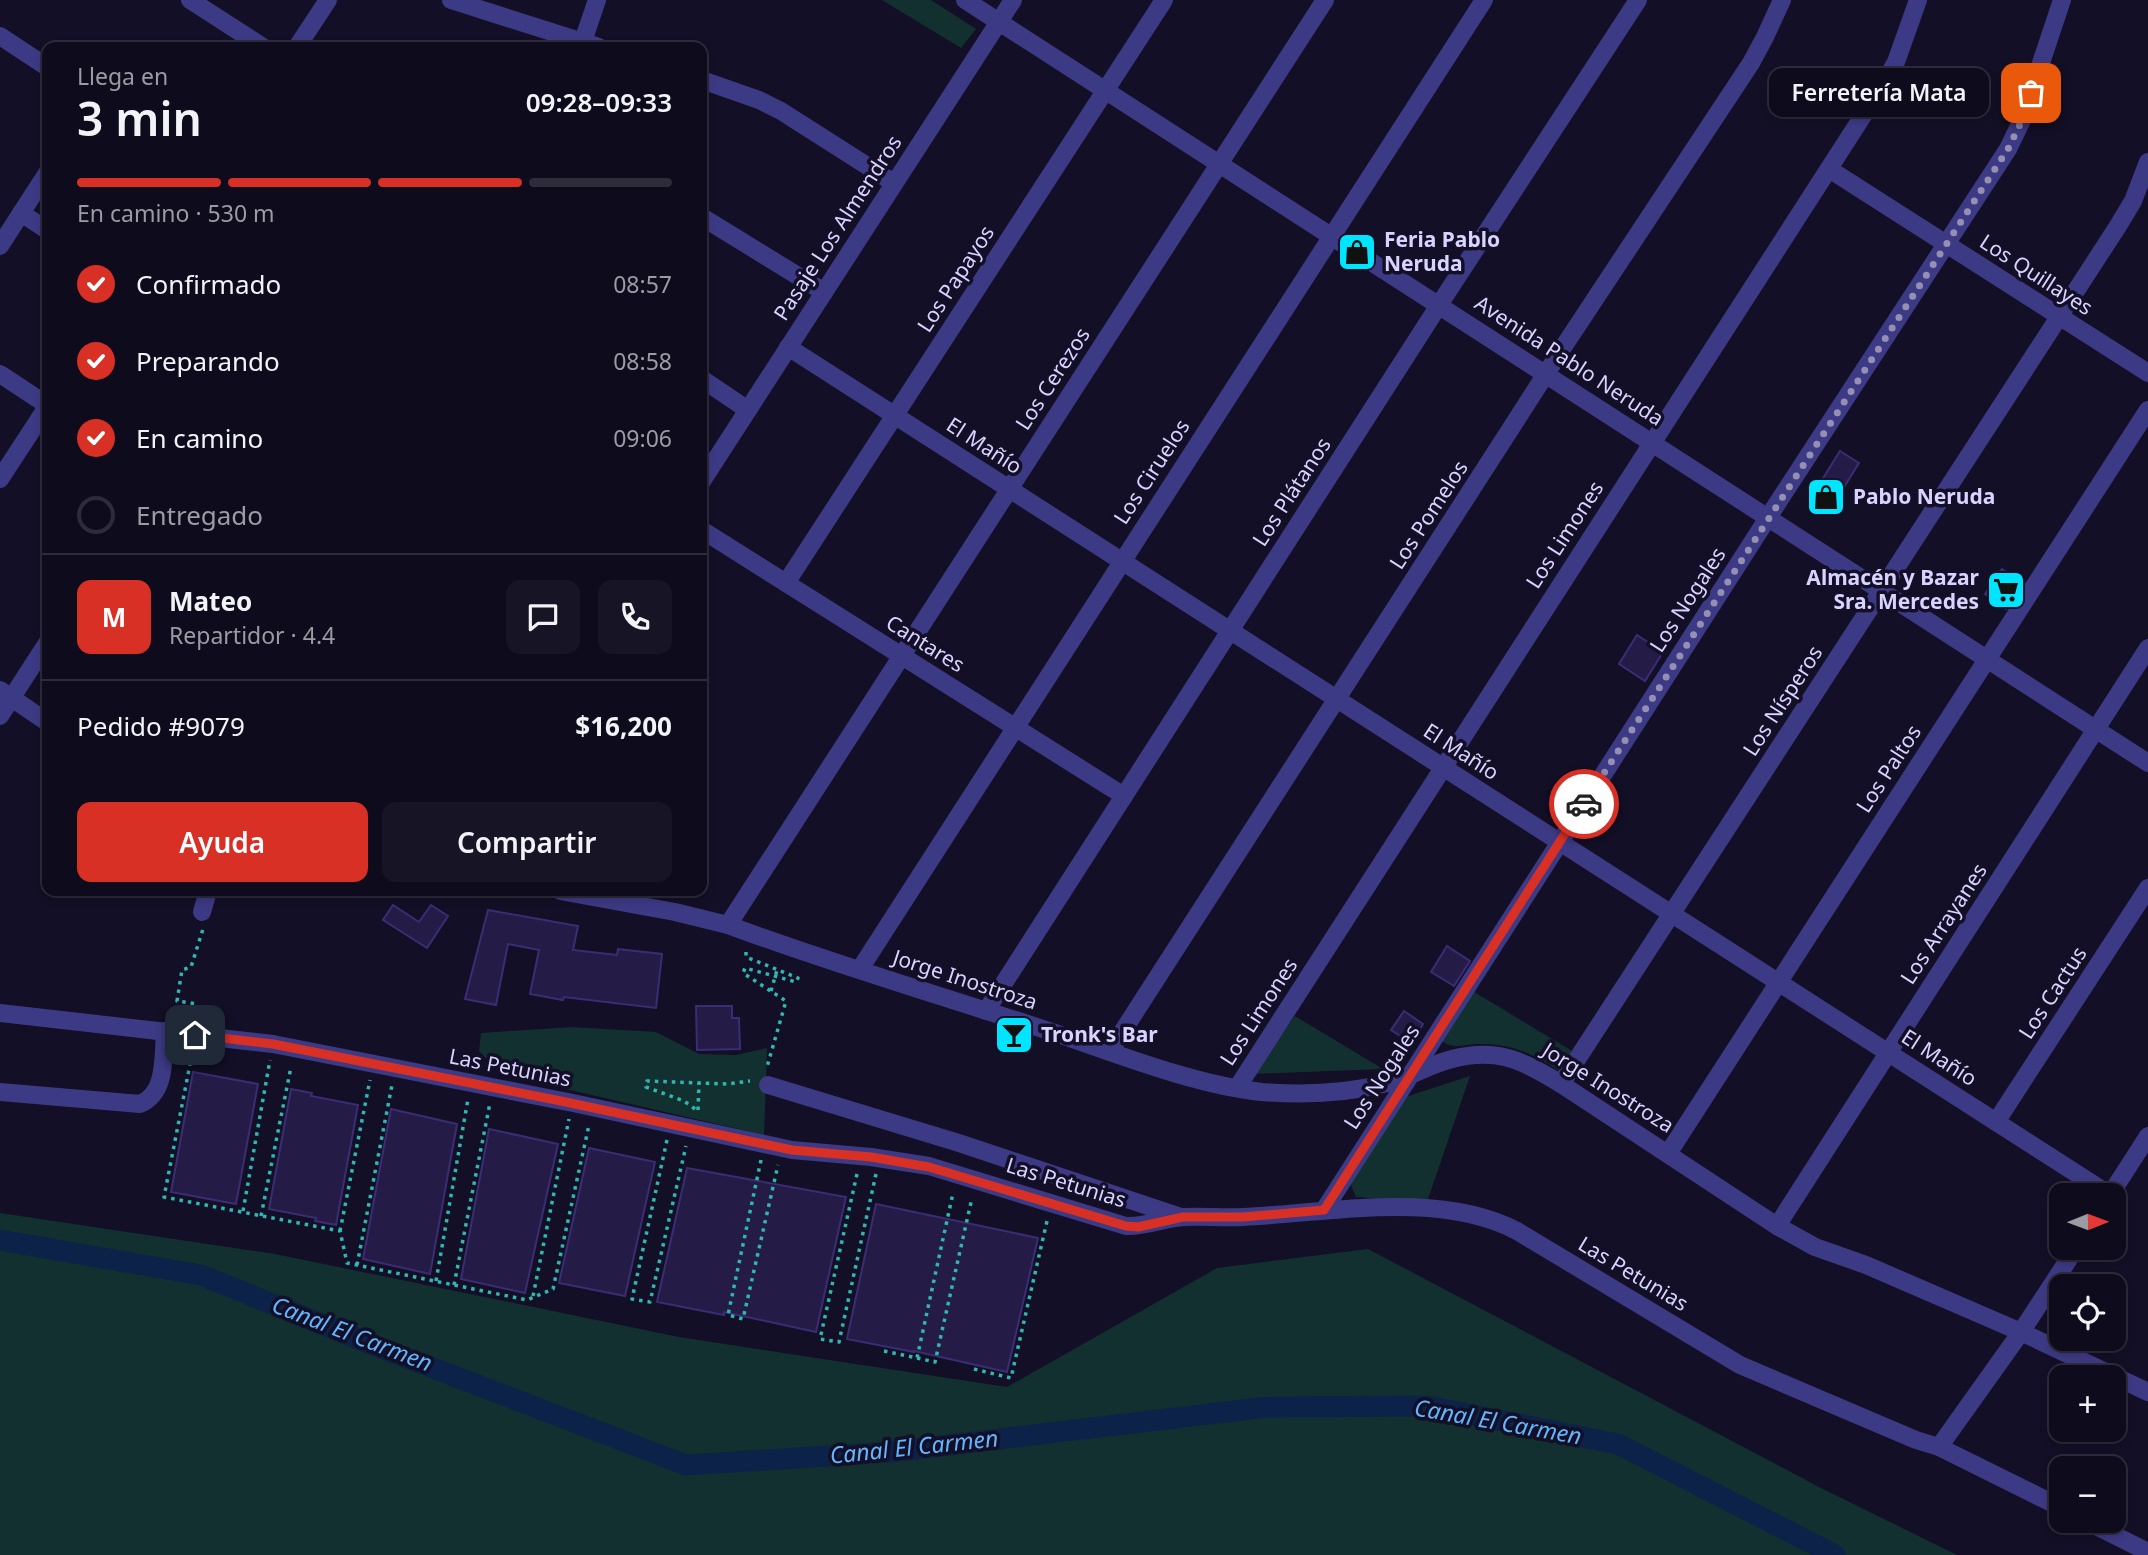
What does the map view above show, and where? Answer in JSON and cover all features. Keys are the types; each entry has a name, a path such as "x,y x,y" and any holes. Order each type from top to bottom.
{"street":[{"path":"190,0 255,42"},
{"path":"300,42 328,0"},
{"path":"451,0 579,42"},
{"path":"589,42 597,0"},
{"name":"Avenida Pablo Neruda","path":"965,0 1769,516 2148,763"},
{"name":"Pasaje Los Almendros","path":"707,473 1013,0"},
{"name":"Los Papayos","path":"786,583 1164,0"},
{"name":"Los Cerezos","path":"728,925 1325,0"},
{"name":"Los Ciruelos","path":"860,969 1484,0"},
{"name":"Los Plátanos","path":"986,1011 1638,0"},
{"name":"Los Pomelos","path":"1110,1051 1546,374 1751,63 1782,0"},
{"name":"Los Limones","path":"1237,1088 1896,62 1918,0"},
{"name":"Los Nogales","path":"1324,1210 2008,149 2022,120 2062,0"},
{"path":"0,36 42,64"},
{"path":"707,82 747,95 781,111 894,183"},
{"name":"Los Nísperos","path":"1561,1084 2126,214 2148,162"},
{"name":"Los Quillayes","path":"1829,169 2148,373"},
{"path":"0,246 42,181"},
{"path":"21,213 42,227"},
{"path":"707,220 824,292"},
{"name":"El Mañío","path":"788,347 2091,1183"},
{"path":"0,374 42,403"},
{"path":"707,382 748,410"},
{"name":"Los Paltos","path":"1669,1152 2148,410"},
{"path":"0,480 42,414"},
{"name":"Cantares","path":"707,533 1124,796"},
{"name":"Los Arrayanes","path":"1777,1226 2148,648"},
{"path":"0,716 6,694 42,649"},
{"path":"6,694 42,719"},
{"name":"Los Cactus","path":"1996,1122 2148,888"},
{"path":"202,912 207,896"},
{"name":"Jorge Inostroza","path":"588,896 728,925 1194,1078 1237,1088 1286,1093 1334,1092 1360,1089 1409,1077 1451,1059 1500,1055 1522,1061 1669,1152 1777,1226 1815,1248 1866,1265 2146,1388"},
{"name":"Las Petunias","path":"0,1013 165,1031 196,1027 773,1146 879,1158 957,1173 1126,1226 1138,1227 1183,1217 1243,1217 1370,1207 1482,1215 1500,1222 1740,1365 1916,1440 1939,1447 2049,1502"},
{"path":"0,1092 140,1104 149,1100 157,1091 161,1079 165,1031"},
{"path":"763,1078 1183,1217"},
{"path":"2118,1183 2148,1136"},
{"path":"1939,1447 2021,1332 2068,1260"},
{"path":"2110,1533 2148,1552"}],"path":[{"path":"202,912 207,917 191,967 182,970 177,1001 197,1004 196,1027 164,1197 340,1231"},
{"path":"698,1111 684,1101 646,1087 648,1081 727,1084 763,1078 786,1000 743,972 745,968 796,982 798,978 746,957 750,933"},
{"path":"771,990 777,970"},
{"path":"242,1212 273,1044"},
{"path":"261,1216 294,1049"},
{"path":"373,1065 340,1231 347,1263 527,1300 553,1289 593,1107"},
{"path":"357,1265 395,1069"},
{"path":"436,1281 470,1083"},
{"path":"671,1124 632,1299 650,1302 694,1129 699,1083"},
{"path":"454,1285 493,1088"},
{"path":"533,1297 573,1103"},
{"path":"773,1146 743,1319 728,1315 773,1146"},
{"path":"861,1156 820,1339 839,1342 879,1158"},
{"path":"917,1358 957,1173"},
{"path":"884,1351 935,1362 976,1179"},
{"path":"974,1370 1011,1378 1051,1202"}],"green space":[{"path":"882,0 931,0 976,29 961,48"},
{"path":"1471,990 1572,1051 1559,1071 1514,1048 1483,1044 1457,1046 1441,1041"},
{"path":"1295,1016 1383,1069 1253,1074"},
{"path":"571,1027 656,1032 699,1054 736,1055 767,1048 764,1135 501,1074 479,1051 481,1033"},
{"path":"1470,1076 1427,1202 1356,1197 1350,1183 1405,1097"},
{"path":"0,1213 275,1254 679,1337 1007,1387 1217,1268 1368,1249 1821,1488 1957,1555 0,1555"}],"building":[{"path":"1840,451 1859,463 1831,508 1812,496"},
{"name":"Almacén y Bazar Sra. Mercedes","path":"2002,569 2023,583 2006,609 1985,594"},
{"path":"1637,635 1663,652 1645,681 1619,664"},
{"path":"393,905 419,922 431,905 448,916 427,948 383,920"},
{"path":"488,910 578,926 573,950 617,955 618,949 662,954 656,1008 564,997 563,1000 530,994 539,950 508,944 496,1005 465,999"},
{"path":"1447,946 1470,961 1454,986 1431,972"},
{"path":"696,1006 732,1006 732,1018 739,1018 740,1049 697,1050"},
{"path":"1404,1011 1423,1024 1411,1043 1391,1030"},
{"path":"193,1072 258,1084 236,1204 171,1192"},
{"path":"291,1089 312,1093 311,1096 358,1105 336,1225 315,1221 316,1218 269,1209"},
{"path":"391,1109 457,1124 430,1274 363,1259"},
{"path":"489,1129 558,1144 525,1293 461,1279"},
{"path":"589,1148 655,1162 625,1296 559,1283"},
{"path":"687,1168 846,1197 816,1332 724,1312 724,1315 657,1302"},
{"path":"876,1204 1038,1238 1007,1372 847,1339"}],"waterway":[{"name":"Canal El Carmen","path":"0,1240 201,1275 373,1345 686,1465 890,1452 1267,1407 1427,1406 1618,1444 1835,1555"}],"way so far":[{"path":"1584,804 2008,149 2031,93"}],"place":[{"name":"Ferretería Mata","path":"2031,93"},
{"name":"Feria Pablo Neruda","path":"1357,252"},
{"name":"Pablo Neruda","path":"1826,497"},
{"name":"Almacén y Bazar Sra. Mercedes","path":"2006,590"},
{"name":"Tronk's Bar","path":"1014,1035"}],"route":[{"path":"195,1035 273,1044 792,1150 871,1157 929,1167 1126,1226 1138,1227 1183,1217 1243,1217 1324,1210 1584,804"}]}
